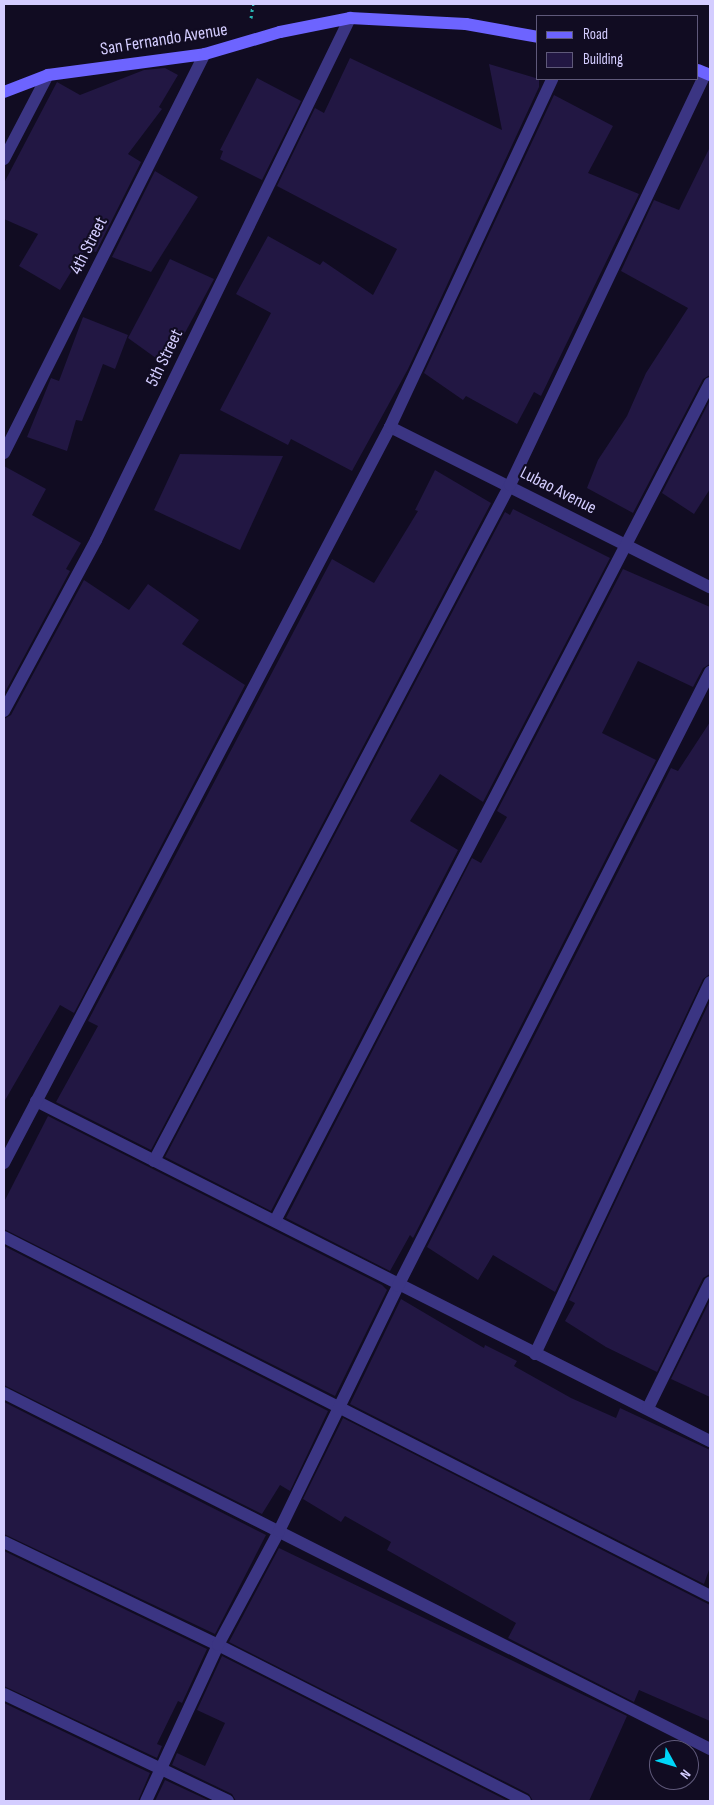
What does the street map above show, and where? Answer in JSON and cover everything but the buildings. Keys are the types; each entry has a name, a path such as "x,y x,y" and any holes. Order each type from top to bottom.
{"main road":[{"name":"San Fernando Avenue","path":"4,92 48,75 205,54 280,32 350,18 466,24 536,37"}],"street":[{"name":"5th Street","path":"4,711 96,540 350,18"},
{"name":"4th Street","path":"4,453 205,54"},
{"path":"154,1161 510,486 705,72"},
{"path":"4,159 48,75"},
{"path":"4,1163 7,1147 36,1101 390,427 552,80"},
{"path":"275,1221 710,383"},
{"name":"Lubao Avenue","path":"390,427 710,587"},
{"path":"146,1801 163,1768 218,1645 279,1531 338,1406 398,1286 710,672"},
{"path":"535,1354 710,982"},
{"path":"36,1101 275,1221 398,1286 648,1408 710,1441"},
{"path":"4,1237 710,1596"},
{"path":"648,1408 710,1282"},
{"path":"4,1393 710,1749"},
{"path":"4,1542 218,1645 525,1801"},
{"path":"4,1694 163,1768 228,1801"}]}
